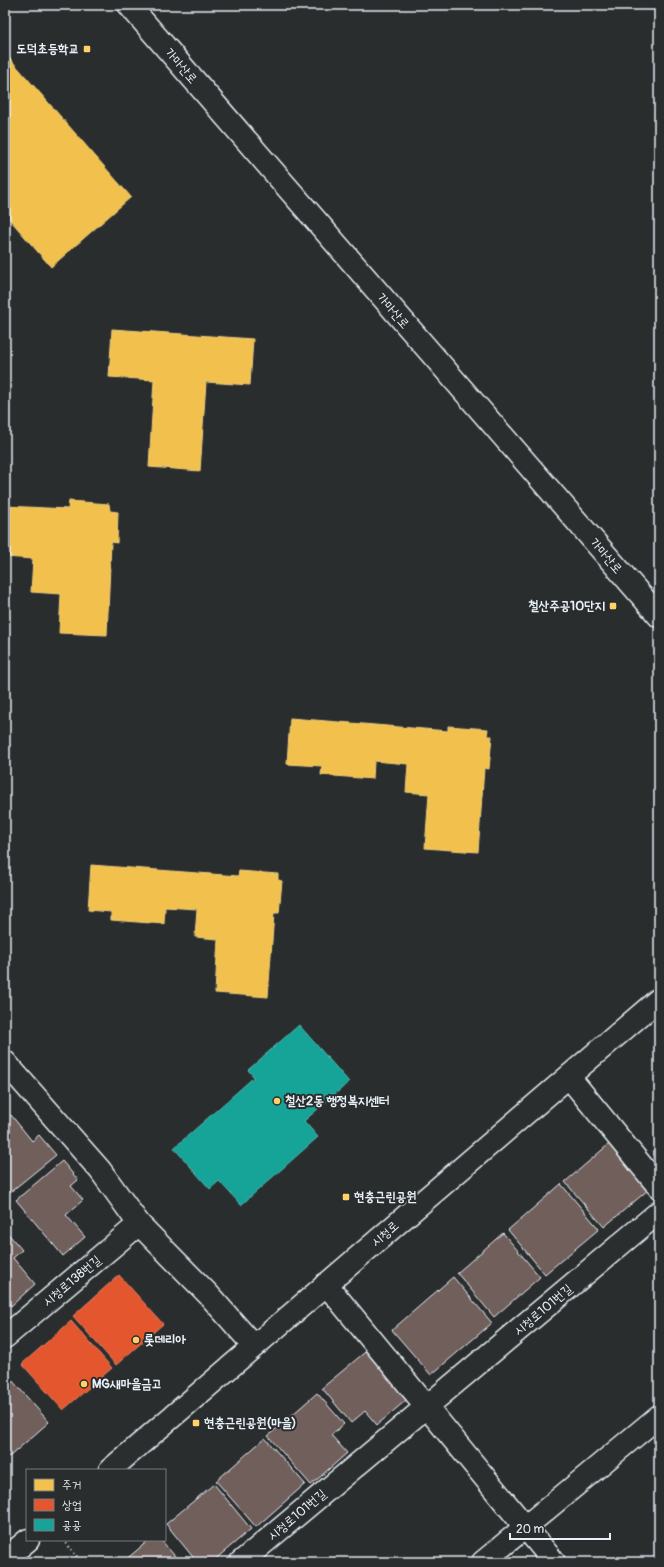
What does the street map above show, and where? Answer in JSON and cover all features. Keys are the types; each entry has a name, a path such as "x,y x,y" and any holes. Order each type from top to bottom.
{"street":[{"name":"가마산로","path":"128,5 659,616"},
{"name":"시청로","path":"111,1469 659,999"},
{"path":"5,1062 100,1170 140,1224 208,1294 254,1346"},
{"path":"569,1077 659,1187"},
{"name":"시청로101번길","path":"241,1562 659,1212"},
{"name":"시청로138번길","path":"7,1330 140,1224"},
{"path":"326,1284 554,1562"},
{"path":"483,1562 659,1416"}],"path":[{"path":"65,1541 81,1562"}],"building: 주거":[{"path":"5,53 131,197 51,267 5,214"},
{"path":"112,329 253,339 250,385 206,382 200,471 149,467 154,380 109,377"},
{"path":"69,501 109,504 110,511 118,512 117,543 111,542 107,635 59,633 61,594 31,592 33,559 5,557 5,506 68,509"},
{"path":"290,718 448,731 448,726 488,729 487,736 492,736 489,769 484,768 478,852 425,848 429,794 406,792 408,764 374,761 373,779 321,775 322,766 287,764"},
{"path":"91,865 238,876 239,871 278,874 278,880 282,881 279,913 274,913 268,997 215,993 218,939 195,937 197,909 165,907 164,924 111,920 111,912 88,910"}],"building: 상업":[{"path":"119,1275 163,1324 116,1365 73,1316"},
{"path":"71,1321 112,1368 63,1410 22,1364"}],"building: 공공":[{"name":"철산2동 행정복지센터","path":"299,1025 349,1082 304,1121 318,1137 241,1205 219,1181 210,1189 174,1148 254,1077 248,1070"}],"building: 기타":[{"path":"11,1115 32,1141 39,1135 56,1155 9,1193 5,1188 5,1120"},
{"path":"609,1144 648,1190 604,1227 565,1182"},
{"path":"62,1161 78,1180 71,1186 83,1200 66,1215 85,1237 63,1256 16,1200"},
{"path":"561,1184 599,1229 545,1274 508,1230"},
{"path":"5,1230 22,1250 13,1258 35,1284 11,1306 5,1299"},
{"path":"503,1233 540,1277 494,1317 457,1273"},
{"path":"453,1277 492,1323 431,1375 392,1330"},
{"path":"370,1348 411,1396 377,1425 365,1411 351,1423 322,1388"},
{"path":"10,1378 49,1422 9,1457 5,1453 5,1382"},
{"path":"317,1393 344,1424 331,1435 347,1453 311,1485 268,1436"},
{"path":"265,1438 305,1484 256,1527 216,1481"},
{"path":"214,1484 251,1529 212,1562 197,1562 166,1524"},
{"path":"148,1541 162,1541 180,1562 123,1562"}],"place":[{"name":"도덕초등학교","path":"87,49"},
{"name":"철산주공10단지","path":"613,606"},
{"name":"철산2동 행정복지센터","path":"277,1101"},
{"name":"현충근린공원","path":"346,1197"},
{"name":"롯데리아","path":"136,1340"},
{"name":"MG새마을금고","path":"84,1384"},
{"name":"현충근린공원(마을)","path":"196,1423"}]}
